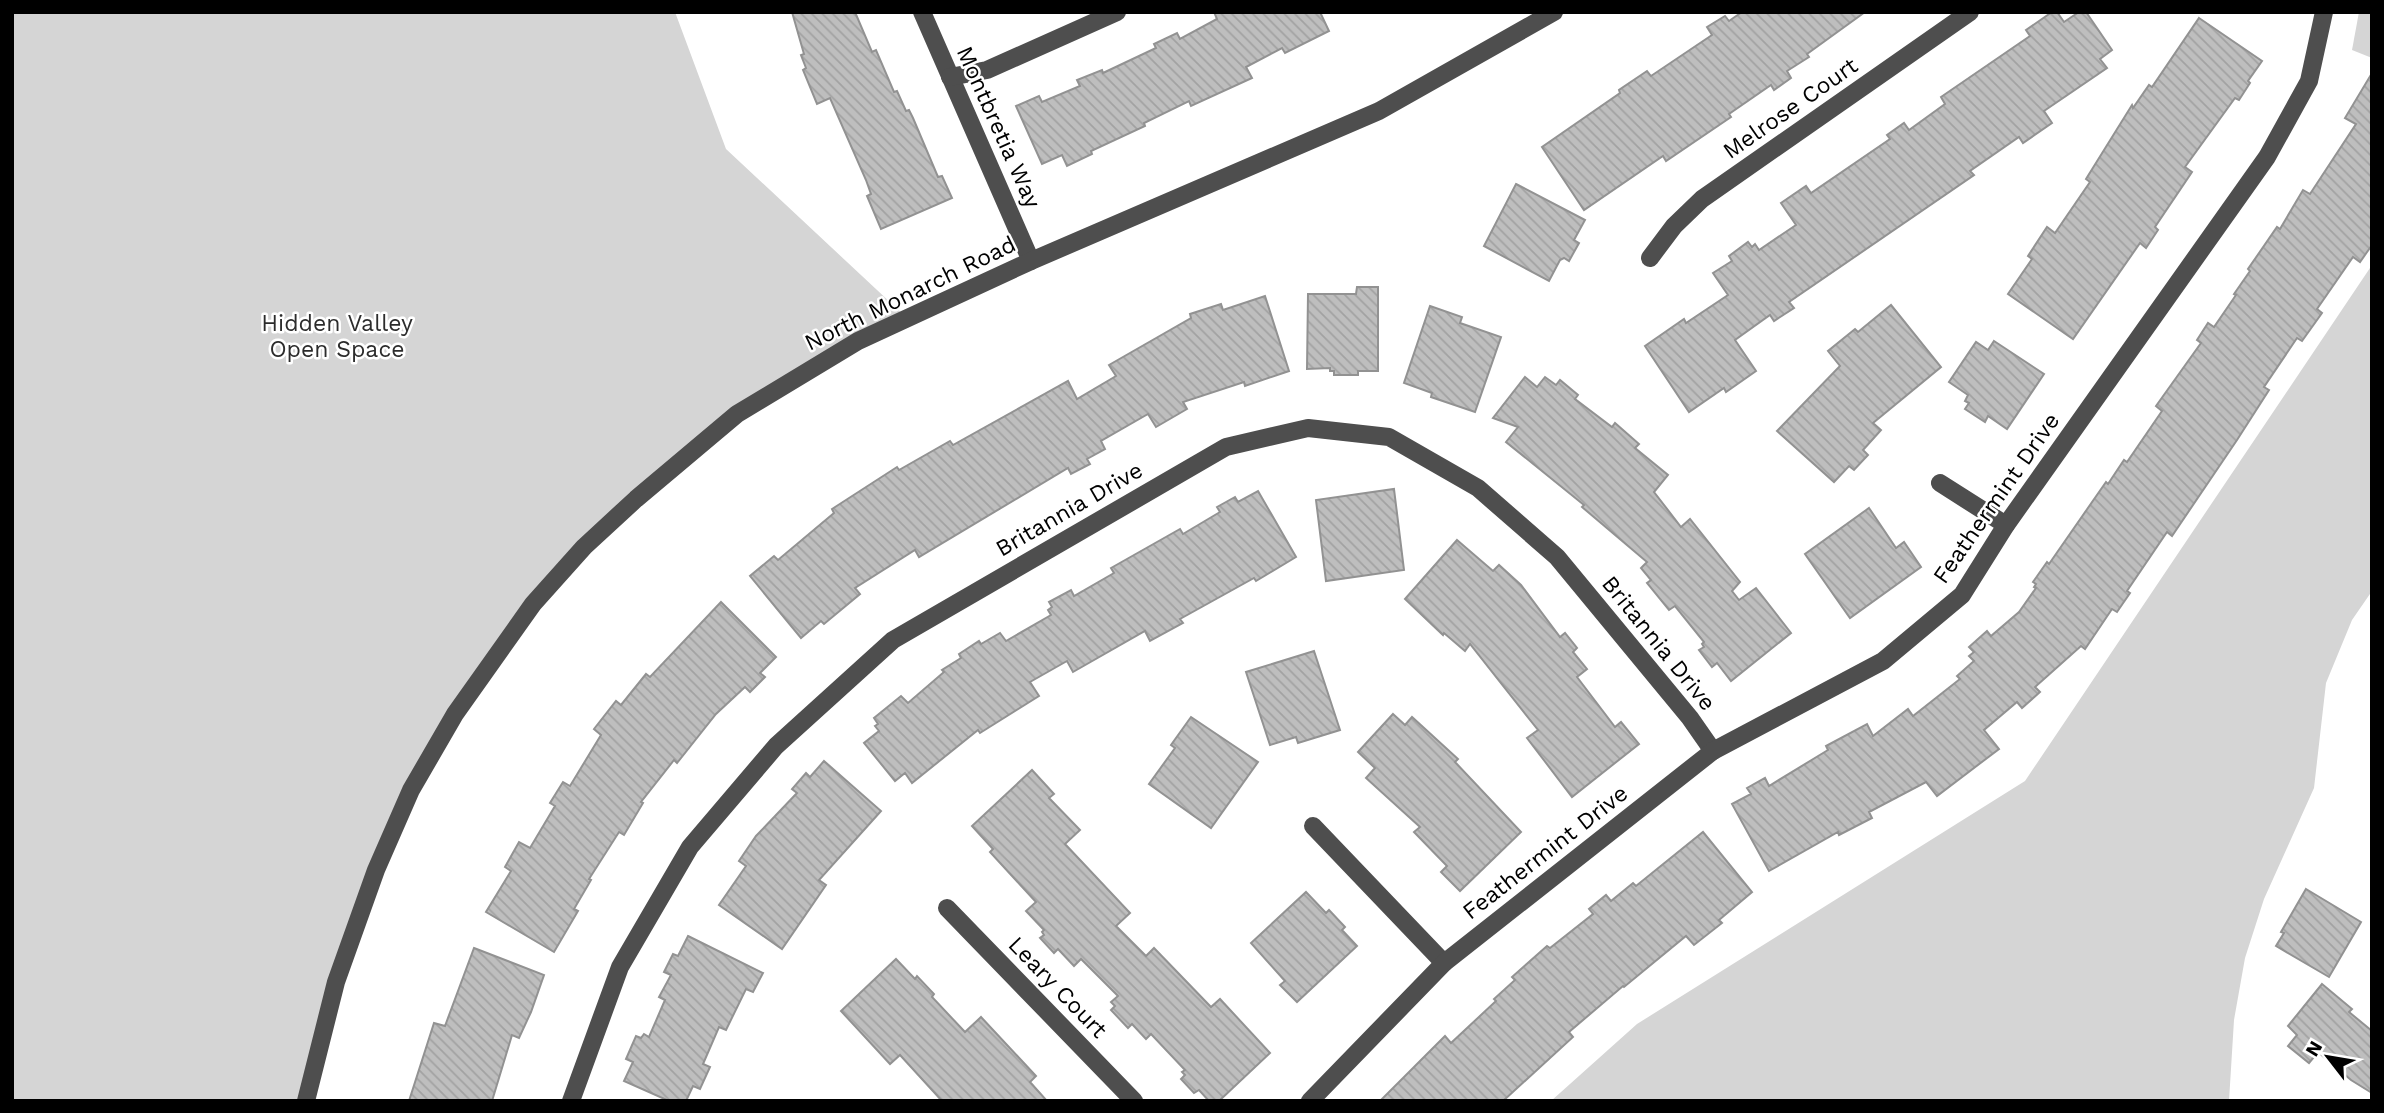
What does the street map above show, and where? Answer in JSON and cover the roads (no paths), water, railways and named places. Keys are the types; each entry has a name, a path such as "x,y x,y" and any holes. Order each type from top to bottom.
{"street":[{"name":"Montbretia Way","path":"922,12 1031,261"},
{"path":"950,77 987,70 1117,12"},
{"name":"North Monarch Road","path":"306,1101 336,982 376,870 411,790 455,714 533,604 584,547 636,499 737,414 858,341 1031,261 1379,111 1554,12"},
{"name":"Melrose Court","path":"1650,258 1674,226 1702,199 1970,12"},
{"name":"Feathermint Drive","path":"1310,1101 1444,963 1713,751 1883,661 1962,595 2006,525 2267,157 2309,81 2324,12"},
{"name":"Britannia Drive","path":"571,1101 620,967 690,847 776,746 893,640 1226,446 1308,428 1389,437 1478,488 1557,557 1690,718 1713,751"},
{"path":"1940,483 2006,525"},
{"path":"1313,826 1444,963"},
{"name":"Leary Court","path":"947,908 1134,1101"}],"park label":[{"name":"Hidden Valley Open Space","path":"337,336"}]}
